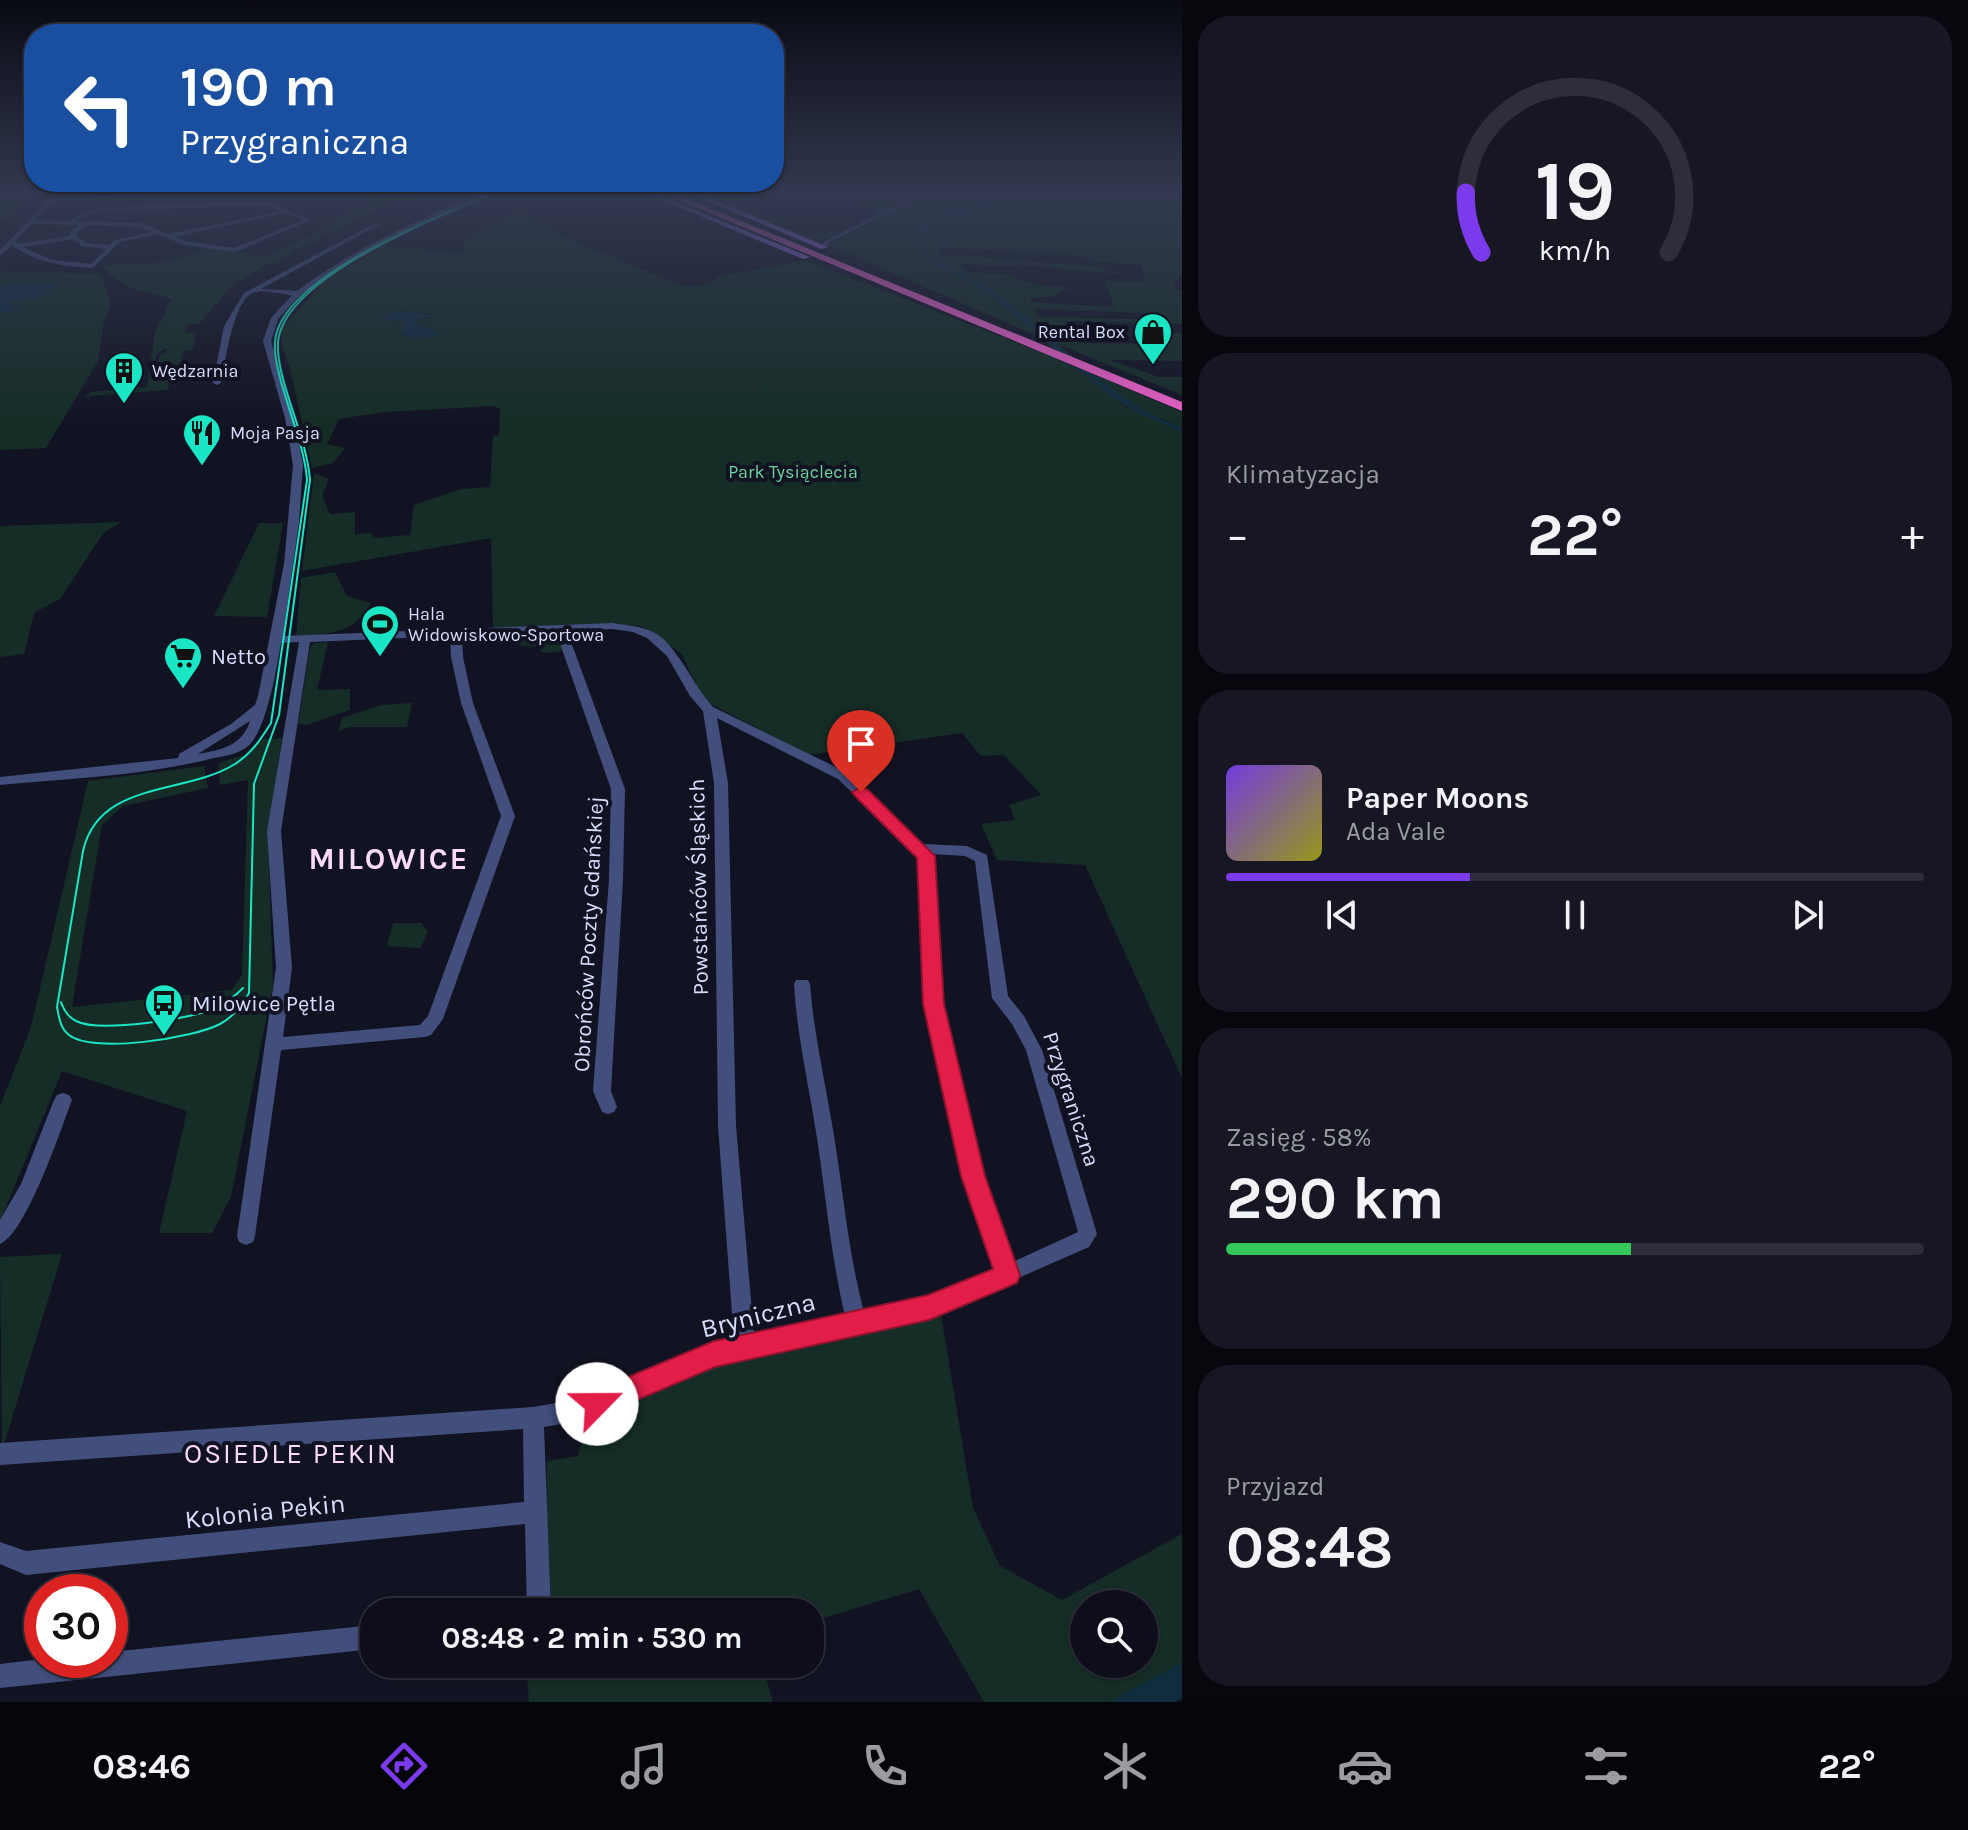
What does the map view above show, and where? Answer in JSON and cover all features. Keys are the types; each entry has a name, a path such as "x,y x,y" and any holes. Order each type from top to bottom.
{"highway":[{"path":"838,270 943,314 1027,339"},
{"path":"857,270 1182,399"},
{"path":"868,270 973,313"},
{"path":"883,270 1053,353 1182,407"}],"street":[{"path":"217,383 228,326 239,303 252,290 289,270"},
{"path":"0,781 211,757 232,751 254,733 264,705 298,477 294,442 267,337 272,323 297,293 332,270"},
{"path":"252,290 297,293"},
{"name":"Powstańców Śląskich","path":"275,640 624,627 654,636 669,651 699,701 709,710 721,783 727,1126 745,1346"},
{"name":"Obrońców Poczty Gdańskiej","path":"560,628 618,789 616,879 602,1091 608,1107"},
{"path":"274,1044 425,1031 435,1019 508,816 476,730 459,663 456,634"},
{"path":"246,1236 284,968 274,831 305,638"},
{"path":"709,710 843,776 926,856 933,1004 973,1176 1008,1275"},
{"name":"Przygraniczna","path":"922,849 967,851 982,858 1000,998 1018,1020 1034,1050 1088,1234"},
{"path":"802,984 803,1015 826,1138 845,1278 857,1322"},
{"path":"0,1235 11,1221 36,1168 63,1100"},
{"name":"Bryniczna","path":"533,1418 585,1409 714,1354 929,1307 1008,1275 1082,1241 1088,1234"},
{"path":"0,1454 533,1418 539,1598"},
{"name":"Kolonia Pekin","path":"0,1553 26,1563 537,1512"},
{"path":"0,1676 360,1638"}],"green space":[{"path":"107,270 257,270 233,285 199,324 188,324 185,333 196,332 193,350 184,351 181,359 190,360 184,376 156,376 159,357 169,349 157,355 150,377 170,378 168,390 89,396 88,399 85,397 91,392 147,387 155,332 172,299 125,284"},
{"name":"Park Tysiąclecia","path":"343,270 644,270 679,285 698,286 717,280 714,278 752,270 832,270 1058,359 1074,367 1125,406 1182,432 1182,1078 1085,865 997,860 981,824 1015,820 1009,805 1041,795 1004,755 981,756 962,733 808,755 701,697 682,654 643,627 611,623 493,628 491,538 302,571 314,473 329,479 322,496 330,514 355,512 355,534 372,533 373,538 410,535 414,505 461,489 490,487 493,436 499,435 500,409 493,406 384,412 339,419 327,444 345,448 333,463 312,468 290,368 282,346 282,328 324,282","holes":["398,311 436,317 413,321 427,327 427,338 404,336 402,332 406,322 380,319"]},
{"path":"886,270 949,270 986,291 1040,337"},
{"path":"955,270 1009,275 1037,285 1070,287 1055,296 1031,298 1031,302 1114,307 1105,281 1146,281 1143,270 1182,270 1174,289 1182,291 1182,324 1063,321 1082,343 1157,344 1148,333 1182,333 1182,361 1110,360 1159,377 1182,377 1182,395 1055,343 991,290","holes":["1034,309 1146,313 1171,320 1038,317"]},
{"path":"1082,270 1122,272 1122,274"},
{"path":"0,271 100,274 111,302 104,321 98,361 46,448 0,450"},
{"path":"1088,372 1182,412 1182,428 1132,405"},
{"path":"122,522 104,532 60,599 34,613 24,654 0,657 0,526"},
{"path":"259,523 283,523 267,617 214,616"},
{"path":"335,572 347,596 371,603 356,621 339,631 296,636 301,578"},
{"path":"538,630 559,637 560,652 543,653 538,647 461,639 474,634 476,638 535,635"},
{"path":"328,642 317,690 350,689 350,710 307,725 298,724 310,647 315,643"},
{"path":"412,703 407,727 350,727 339,731 342,718 381,705"},
{"path":"282,738 268,835 273,985 231,1197 212,1233 159,1233 187,1111 62,1071 0,1222 0,1106 31,1027 88,781 204,766 208,788 123,806 102,825 72,1007 232,990 242,975 248,780 220,785 218,763 244,755 260,739"},
{"path":"393,923 421,923 428,931 420,948 387,946"},
{"path":"62,1254 2,1451 0,1257"},
{"path":"941,1315 973,1508 1000,1566 1062,1600 1070,1596 1070,1678 1154,1678 1108,1702 984,1702 919,1589 824,1618 824,1598 544,1598 547,1461 578,1456 587,1418 722,1361 827,1335"},
{"path":"1182,1534 1182,1663 1158,1676 1158,1590 1080,1590"},
{"path":"527,1678 766,1678 773,1702 529,1702"}],"water":[{"path":"948,270 991,290 1103,382 1152,414 1182,428 1182,432 1138,413 1106,393 986,291"},
{"path":"55,284 51,290 41,297 9,302 14,304 13,311 18,307 27,309 0,313 0,303 3,302 0,301 0,285"},
{"path":"398,311 439,316 413,321 442,335 420,339 401,334 406,322 380,319"},
{"path":"1182,1663 1182,1698 1174,1702 1108,1702 1158,1678"}],"tram line":[{"path":"336,270 304,294 283,318 275,342 279,373 307,480 271,723 260,740 235,764 215,774 125,800 107,812 92,828 83,851 57,1007 66,1032 81,1041 144,1042 207,1029 220,1024 237,1011 249,993 254,784 279,715 310,480 308,463 282,374 278,343 286,318 307,295 338,270"},
{"path":"61,1002 76,1021 105,1026 125,1025 206,1012 225,1003 243,988"}],"place":[{"name":"Rental Box","path":"1153,366"},
{"name":"Wędzarnia","path":"124,405"},
{"name":"Moja Pasja","path":"202,467"},
{"name":"Hala Widowiskowo-Sportowa","path":"380,658"},
{"name":"Netto","path":"183,690"},
{"name":"Milowice Pętla","path":"164,1037"}],"district":[{"name":"MILOWICE","path":"389,859"},
{"name":"OSIEDLE PEKIN","path":"291,1453"}],"route":[{"path":"597,1404 714,1354 929,1307 1008,1275 999,1258 973,1176 933,1004 926,856 861,792"}]}
